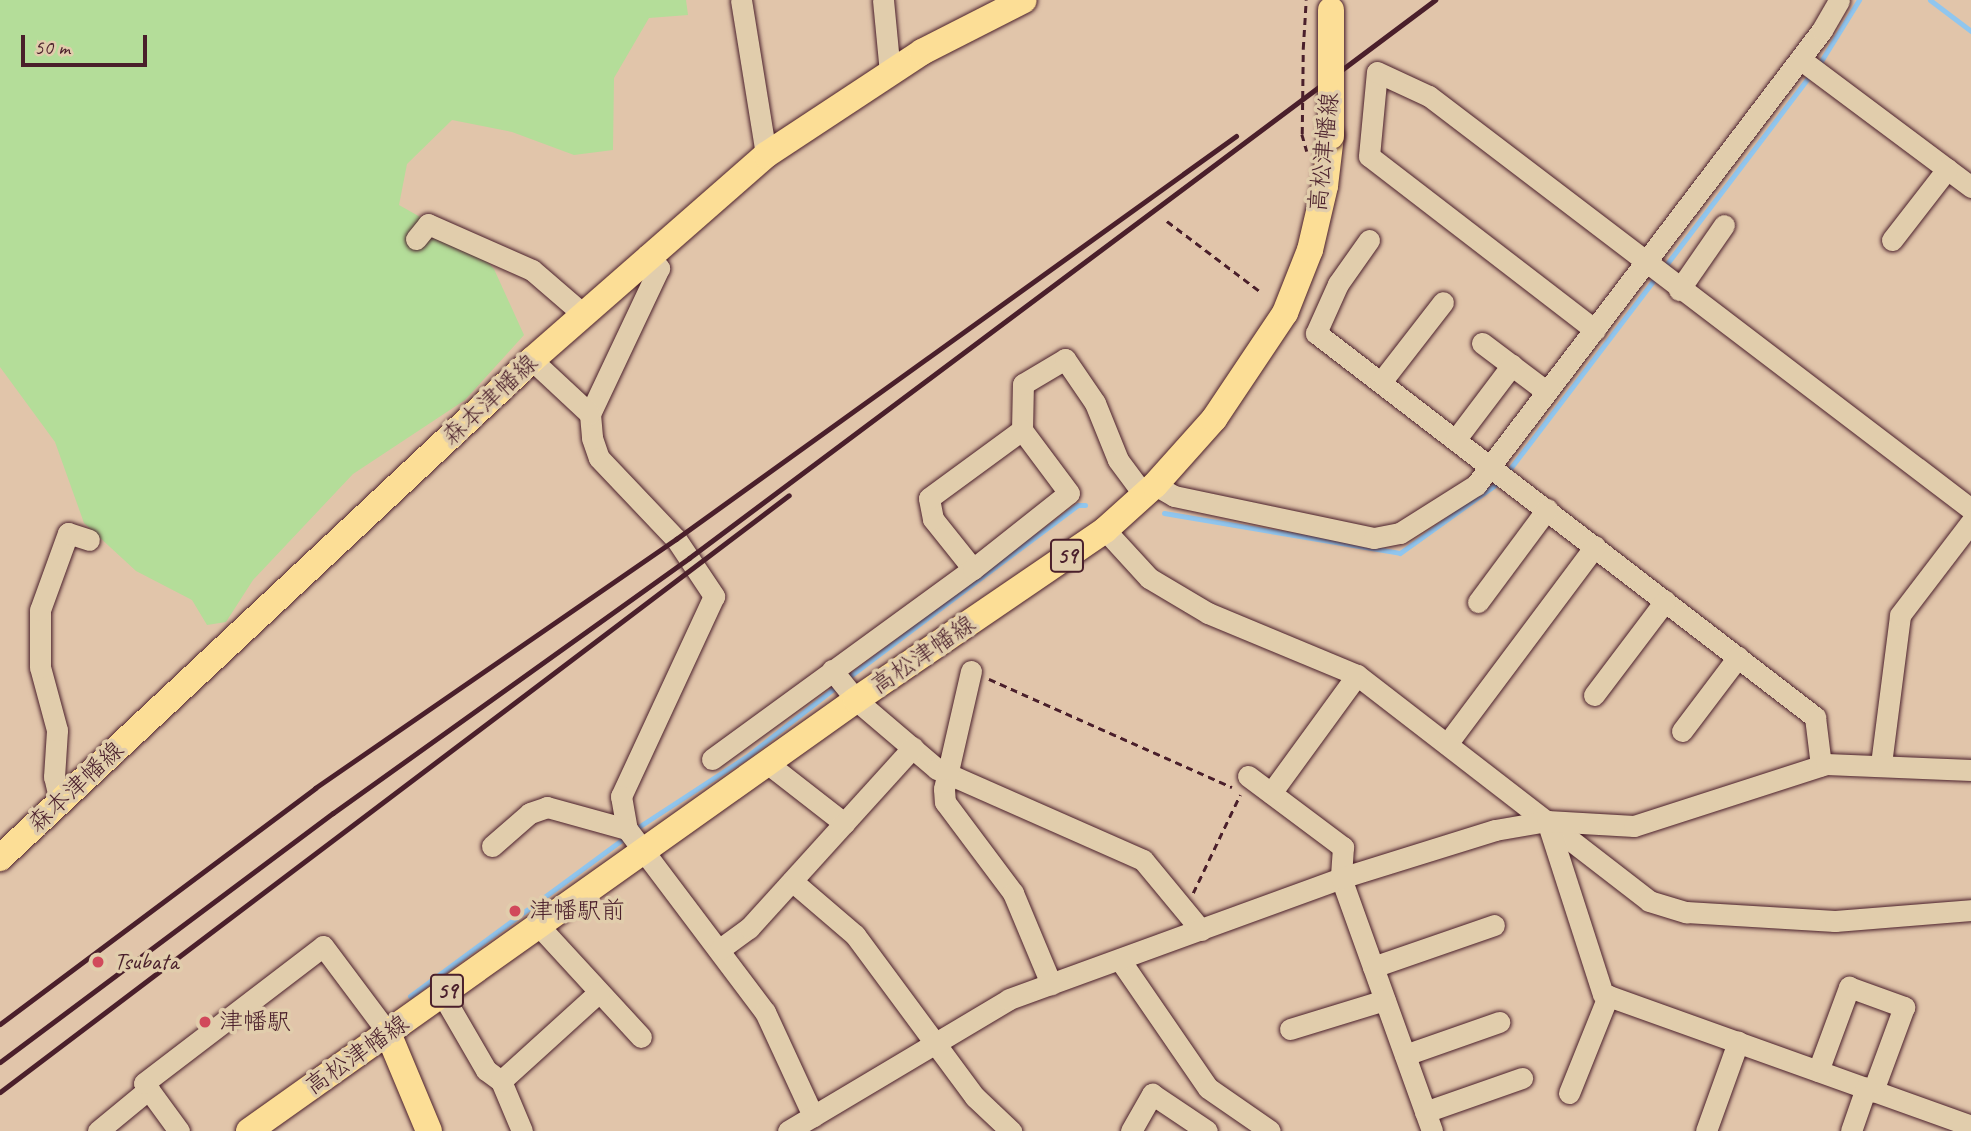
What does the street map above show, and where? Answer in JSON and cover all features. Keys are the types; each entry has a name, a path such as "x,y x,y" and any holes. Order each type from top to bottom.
{"main road":[{"name":"森本津幡線","path":"0,858 532,360 647,255 766,155 890,74 1024,0"},
{"name":"高松津幡線","path":"249,1131 767,763 842,684 1105,530 1149,490 1243,382 1285,313 1310,250 1325,186 1331,136 1331,5"},
{"path":"388,1033 429,1131"}],"street":[{"path":"741,0 766,155"},
{"path":"883,0 890,74"},
{"path":"1661,276 1809,66 1839,0"},
{"path":"1809,66 1971,187"},
{"path":"1595,330 1369,156 1377,72 1429,96 1661,276 1971,509"},
{"path":"1892,240 1947,169"},
{"path":"416,239 428,223 532,270 583,314"},
{"path":"712,759 842,684 974,569 1069,493 1022,430 1023,384 1065,359 1095,403 1118,460 1149,490 1374,538 1400,533 1500,473 1547,392 1595,330 1724,225"},
{"path":"1369,240 1338,284 1316,333 1815,717 1821,766"},
{"path":"590,414 659,268 647,255"},
{"path":"1381,382 1443,302"},
{"path":"1482,343 1547,392"},
{"path":"532,360 590,414 599,458 676,539 714,596 621,796 627,829 645,849 765,1012 813,1116"},
{"path":"1456,439 1512,365"},
{"path":"974,569 933,519 929,498 1022,430"},
{"path":"1478,602 1547,509"},
{"path":"1881,764 1900,615 1971,522"},
{"path":"1105,530 1149,578 1208,613 1357,675 1547,821 1633,892 1686,912 1869,921 1971,910"},
{"path":"60,802 54,777 57,730 40,667 40,610 68,533 89,540"},
{"path":"1447,744 1595,546"},
{"path":"1594,695 1665,601"},
{"path":"1682,731 1738,657"},
{"path":"971,671 948,774 945,802 1013,894 1051,984"},
{"path":"1271,793 1357,675"},
{"path":"842,684 948,774 1143,860 1201,930"},
{"path":"720,949 749,928 913,747"},
{"path":"767,763 844,823"},
{"path":"788,1131 1009,999 1341,878 1495,830 1547,821 1634,826 1821,766 1881,764 1971,770"},
{"path":"1248,776 1343,847 1341,878 1429,1121 1522,1079"},
{"path":"492,846 530,813 547,807 627,829"},
{"path":"1547,821 1603,994 1870,1090 1967,1121"},
{"path":"792,881 855,935 975,1097 1010,1131"},
{"path":"538,925 641,1037"},
{"path":"1373,967 1494,925"},
{"path":"179,1131 144,1083 323,946 388,1033"},
{"path":"1120,960 1202,1081 1248,1125 1270,1131"},
{"path":"1818,1071 1849,987 1904,1007 1851,1131"},
{"path":"501,1081 599,992"},
{"path":"442,994 486,1070 501,1081 523,1131"},
{"path":"1569,1093 1608,996"},
{"path":"1290,1029 1385,1000"},
{"path":"1405,1055 1499,1022"},
{"path":"1706,1131 1738,1042"},
{"path":"97,1131 149,1089"},
{"path":"1131,1131 1152,1094 1208,1131"}],"path":[{"path":"1303,134 1306,0"},
{"path":"1167,221 1261,292"},
{"path":"971,671 1241,791 1200,883 1182,908"},
{"path":"263,1017 266,1022 275,1014 281,1022"}],"green space":[{"path":"0,0 686,0 688,15 649,18 614,78 613,150 574,155 512,132 452,120 407,164 399,205 475,248 494,269 524,335 465,400 353,474 253,580 226,622 207,625 192,600 136,571 84,523 55,442 0,367"}],"waterway":[{"path":"1818,66 1859,0"},
{"path":"1930,0 1971,31"},
{"path":"1663,269 1812,73"},
{"path":"1506,474 1657,276"},
{"path":"1164,513 1400,553 1499,482"},
{"path":"846,679 1078,505 1085,505"},
{"path":"640,826 746,757 838,685"},
{"path":"410,996 623,839"}],"railway":[{"path":"0,1062 333,813 689,558 1435,0"},
{"path":"0,1024 315,788 676,539 1236,136"},
{"path":"0,1092 789,495"}],"place":[{"name":"津幡駅前","path":"515,911"},
{"name":"Tsubata","path":"98,962"},
{"name":"津幡駅","path":"205,1022"}]}
